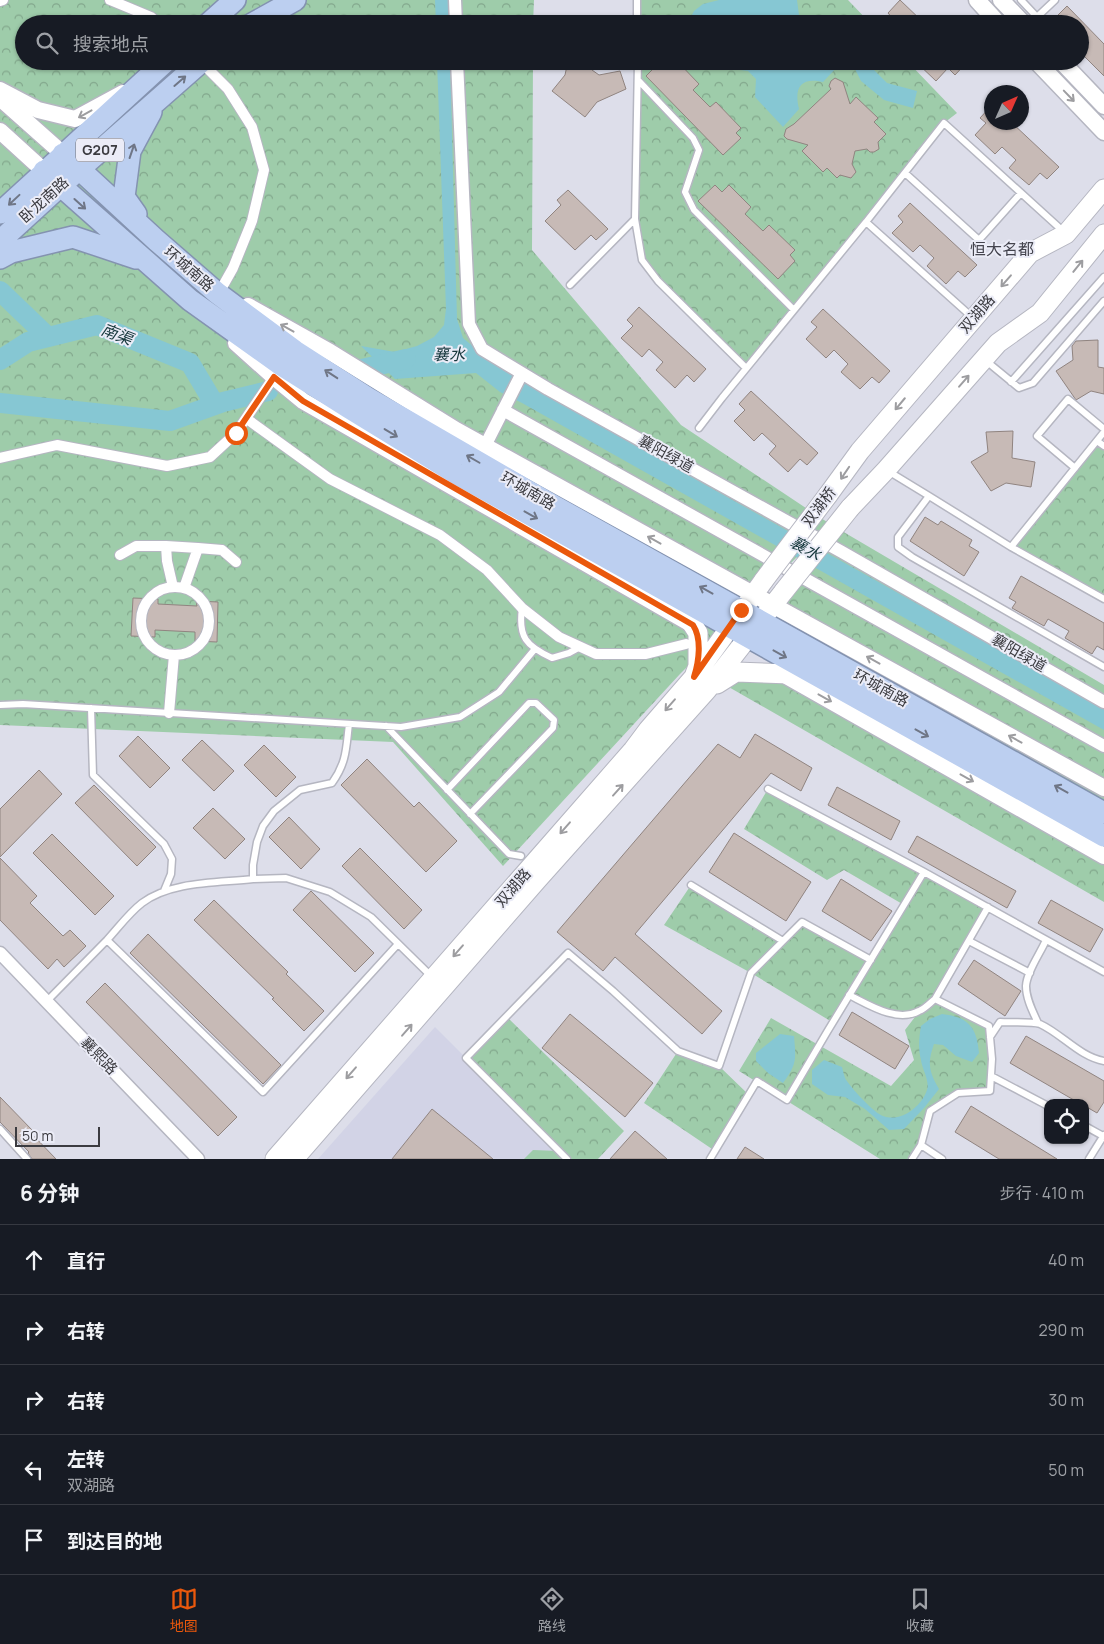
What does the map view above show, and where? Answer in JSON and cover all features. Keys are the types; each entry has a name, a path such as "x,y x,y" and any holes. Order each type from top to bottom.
{"highway":[{"path":"255,15 271,0"},
{"path":"268,15 295,0"},
{"name":"卧龙南路","path":"0,213 156,70"},
{"name":"卧龙南路","path":"0,241 192,70"},
{"path":"156,101 130,151 124,197 156,240"},
{"name":"环城南路","path":"63,154 156,240 212,287 283,365 368,398 556,507 747,602 755,629 819,676 1104,836"},
{"name":"环城南路","path":"44,171 190,300 283,365 349,408 458,474 674,594 747,602"},
{"path":"0,258 11,252 73,237 144,261"},
{"name":"环城南路","path":"755,629 1104,813"}],"main road":[{"name":"双湖路","path":"860,450 1030,253 1066,234 1104,189"},
{"path":"886,470 998,342 1040,313 1104,234"},
{"name":"双湖桥","path":"747,602 860,450"},
{"name":"双湖桥","path":"755,629 850,508 886,470"},
{"path":"674,594 698,633 698,666 701,683 736,672 819,676"},
{"name":"双湖路","path":"294,1159 537,880 701,683 747,602"},
{"name":"双湖路","path":"275,1159 633,750 648,730 701,683 755,629"}],"street":[{"path":"110,0 144,15"},
{"path":"455,0 456,15"},
{"path":"977,0 991,15"},
{"path":"1001,0 1015,15"},
{"path":"209,70 228,89 252,127 264,170 252,221 233,268 212,287 330,352 747,602 779,597 1104,788"},
{"name":"襄阳绿道","path":"457,70 469,324 482,349 1104,702"},
{"path":"1045,70 1104,132"},
{"path":"1070,70 1102,102"},
{"path":"0,90 38,110 75,119 143,82"},
{"path":"0,83 17,99"},
{"name":"环城南路","path":"0,98 63,154"},
{"name":"环城南路","path":"0,132 44,171"},
{"path":"0,458 57,446 167,466 210,457 236,433 283,365 303,401 693,625"},
{"path":"485,446 522,373"},
{"path":"504,408 1104,746"},
{"path":"247,419 330,479 440,535 487,570 522,608 559,638 596,654 646,654 686,644"},
{"path":"120,555 136,546 166,546 222,550 236,562"},
{"path":"166,546 173,587"},
{"path":"184,588 198,548"},
{"path":"173,587 184,588 202,600 208,610 209,626 203,641 195,649 185,654 174,655 153,647 146,638 142,627 142,616 149,600 162,590 173,587"},
{"path":"169,713 174,655"},
{"path":"783,674 1104,856"},
{"name":"襄熙路","path":"0,953 198,1159"}],"lane":[{"path":"637,0 637,15"},
{"path":"1020,0 1035,15"},
{"path":"1039,15 1055,0"},
{"path":"638,70 635,219 642,260 658,281 746,368"},
{"path":"638,80 693,138 700,150 685,192 694,210 794,310"},
{"path":"699,428 944,123 1066,234"},
{"path":"905,173 979,240 1021,193"},
{"path":"570,285 635,219"},
{"path":"866,222 973,318"},
{"path":"1011,382 1104,277"},
{"path":"984,359 1019,388 1033,383 1104,300"},
{"path":"1075,468 1037,436 1068,399 1104,429"},
{"path":"1011,548 1104,432"},
{"path":"1097,441 1104,446"},
{"path":"886,470 1011,548 1104,599"},
{"path":"930,496 898,537 898,548 1104,667"},
{"path":"522,608 520,624 525,638 534,650 552,658 569,653 580,646"},
{"path":"0,705 23,704 401,727 460,717 499,692 534,650"},
{"path":"447,790 529,704 536,703 554,720 553,728 470,814"},
{"path":"91,708 93,775 164,844 172,860 170,874 164,891"},
{"path":"253,879 253,865 263,826 274,811 300,790 332,783 341,770 349,724"},
{"path":"386,726 509,854 521,856"},
{"path":"768,789 924,872 1104,972"},
{"path":"710,1159 757,1081 787,1100 924,872"},
{"path":"47,1002 141,904 164,891 179,887 253,879 286,878 330,892 370,917 433,979"},
{"path":"691,885 783,941"},
{"path":"849,995 873,1007 898,1015 919,1012 935,999 988,907"},
{"path":"567,1159 466,1058 568,953 613,991 678,1051 719,1066 751,973 802,922 871,960"},
{"path":"107,940 263,1092 398,944"},
{"path":"969,940 1030,973"},
{"path":"1038,1024 1026,987 1030,973 1046,940"},
{"path":"912,1159 921,1145 930,1111 958,1093 990,1091 992,1059 989,1026 935,999"},
{"path":"990,1037 1000,1022 1038,1024 1078,1049 1104,1061"},
{"path":"991,1076 1044,1104"},
{"path":"1089,1128 1104,1135 1089,1159"},
{"path":"0,1129 27,1159"},
{"path":"921,1145 942,1159"}],"shaded area":[{"path":"435,1027 567,1159 318,1159"}],"green space":[{"path":"0,0 534,0 533,15 15,15 15,70 533,70 532,250 681,425 830,524 1104,685 1104,813 760,621 827,527 680,674 503,866 393,742 0,725"},
{"path":"637,0 848,0 862,15 637,15"},
{"path":"638,70 916,70 957,113 944,123 746,368 642,260 635,219"},
{"path":"1097,441 1104,446 1104,599 1011,547"},
{"path":"819,675 1104,836 1104,902 720,682"},
{"path":"768,789 988,907 935,999 989,1026 990,1091 958,1093 930,1111 921,1145 912,1159 880,1159 739,1071 771,1018 891,1086 914,1060 905,1030 918,1013 898,1015 849,995 832,1022 751,973 664,925 691,885 783,940 802,922 870,959 904,905 844,870 827,880 744,829"},
{"path":"506,1016 624,1131 598,1159 567,1159 466,1058"},
{"path":"678,1051 719,1066 749,1095 715,1151 644,1103"},
{"path":"533,1150 559,1151 567,1159 524,1159"}],"water":[{"path":"435,0 448,0 449,15 436,15"},
{"path":"719,0 797,0 799,15 692,15 703,4"},
{"name":"襄水","path":"437,70 450,70 457,319 463,338 487,358 514,373 537,390 1104,709 1104,730 500,392 476,373 395,379 361,346 395,352 417,346 434,337 444,325 446,309"},
{"path":"740,70 834,70 823,82 809,81 800,86 797,95 799,109 783,127 755,97 756,79 748,71"},
{"path":"856,70 874,70 887,83 917,91 913,108 884,100 861,81"},
{"path":"942,1014 959,1018 970,1025 974,1030 979,1053 972,1062 956,1056 943,1045 934,1044 930,1057 930,1067 939,1089 904,1129 889,1130 865,1109 845,1097 828,1095 812,1084 812,1070 824,1060 842,1067 845,1078 852,1087 879,1114 890,1118 910,1112 921,1102 928,1086 919,1051 921,1026 930,1019"},
{"path":"780,1034 794,1036 795,1051 793,1066 783,1083 768,1073 756,1061 756,1053"}],"building":[{"path":"900,0 916,15 890,15 888,13"},
{"path":"1067,6 1076,15 1058,15"},
{"path":"1089,29 1104,44 1104,76 1089,61"},
{"path":"566,70 592,70 599,75 620,71 626,89 597,102 585,117 552,91 565,75"},
{"path":"652,70 686,70 699,84 693,90 710,107 716,102 741,128 736,133 741,138 723,155 646,76"},
{"path":"924,70 946,70 936,81"},
{"path":"950,70 960,70 955,75"},
{"path":"835,78 843,82 850,104 856,97 878,118 874,122 886,134 878,142 879,149 874,152 870,152 867,149 855,151 852,164 856,172 851,178 840,175 837,178 827,168 823,172 802,151 808,145 787,139 784,136 786,129 794,124 831,89 829,86"},
{"path":"984,125 984,130 1020,130 1059,167 1047,179 1040,173 1029,185 1009,168 1016,160 1002,147 995,154 975,135"},
{"path":"715,185 722,192 729,185 751,207 745,214 763,231 769,225 795,250 790,255 795,261 778,279 698,201"},
{"path":"568,190 608,229 596,240 591,235 575,250 545,221 561,205 557,200"},
{"path":"910,203 977,265 965,277 958,271 946,284 927,266 934,258 920,245 913,252 892,233 903,222 898,216"},
{"path":"639,307 706,369 694,382 687,375 675,388 656,370 663,362 649,349 642,357 621,338 633,326 627,320"},
{"path":"823,309 890,371 879,383 872,377 860,389 841,372 848,364 834,350 826,358 806,339 817,327 811,322"},
{"path":"1098,340 1098,367 1104,368 1104,394 1091,391 1076,400 1056,371 1073,360 1072,346 1076,341"},
{"path":"751,391 818,453 807,465 800,459 788,472 769,454 776,446 762,433 754,441 734,421 745,410 739,404"},
{"path":"1013,431 1012,458 1035,462 1031,487 1006,483 991,491 971,462 988,452 986,432"},
{"path":"925,517 938,525 941,521 972,540 969,546 979,552 964,576 910,541"},
{"path":"1021,576 1104,623 1104,650 1097,646 1092,654 1065,638 1069,631 1048,619 1044,626 1012,608 1016,602 1009,598"},
{"path":"133,598 158,599 158,604 197,606 196,601 218,602 217,642 195,641 195,632 155,630 155,637 131,636"},
{"path":"755,734 812,768 801,791 771,773 635,934 722,1011 702,1034 615,957 603,971 557,932 718,744 740,758"},
{"path":"138,736 170,768 150,788 119,756"},
{"path":"202,740 234,771 214,791 182,760"},
{"path":"264,745 296,777 276,797 244,765"},
{"path":"367,759 414,807 419,802 457,841 426,872 341,785"},
{"path":"39,770 62,794 0,857 0,809"},
{"path":"94,785 156,847 137,866 75,803"},
{"path":"837,787 900,821 891,840 828,805"},
{"path":"213,808 245,839 225,859 193,828"},
{"path":"289,817 320,849 301,869 269,837"},
{"path":"734,833 811,882 786,921 709,872"},
{"path":"52,834 114,896 95,915 33,853"},
{"path":"917,836 1016,891 1007,908 908,852"},
{"path":"360,848 422,910 404,929 342,866"},
{"path":"0,858 37,896 30,903 63,936 70,930 86,946 64,967 57,959 48,969 0,920"},
{"path":"841,879 892,911 871,941 822,911"},
{"path":"311,891 374,953 355,972 293,910"},
{"path":"214,900 288,972 286,974 324,1011 304,1031 272,999 274,998 194,920"},
{"path":"1051,900 1103,929 1090,952 1038,923"},
{"path":"148,934 281,1065 263,1084 130,953"},
{"path":"974,960 1021,991 1005,1016 958,984"},
{"path":"105,983 237,1117 218,1136 86,1002"},
{"path":"852,1012 909,1046 895,1069 839,1035"},
{"path":"570,1014 653,1083 625,1117 542,1048"},
{"path":"1026,1036 1104,1081 1104,1102 1097,1113 1089,1108 1089,1099 1072,1099 1010,1063"},
{"path":"0,1097 32,1130 30,1132 56,1159 32,1159 29,1152 0,1122"},
{"path":"971,1106 1057,1159 999,1159 955,1132"},
{"path":"432,1109 493,1159 392,1159"},
{"path":"635,1131 667,1159 610,1159"},
{"path":"745,1147 764,1159 737,1159"}],"waterway":[{"path":"0,291 48,337"},
{"name":"南渠","path":"0,360 28,342 97,325 190,363 215,405"},
{"name":"襄水","path":"344,373 406,359"},
{"name":"南渠","path":"0,403 170,421 223,402 268,391"}],"district":[{"name":"恒大名都","path":"1002,249"}],"route":[{"path":"236,433 274,377 303,401 693,625 698,633 698,666 694,677 741,610"}]}
